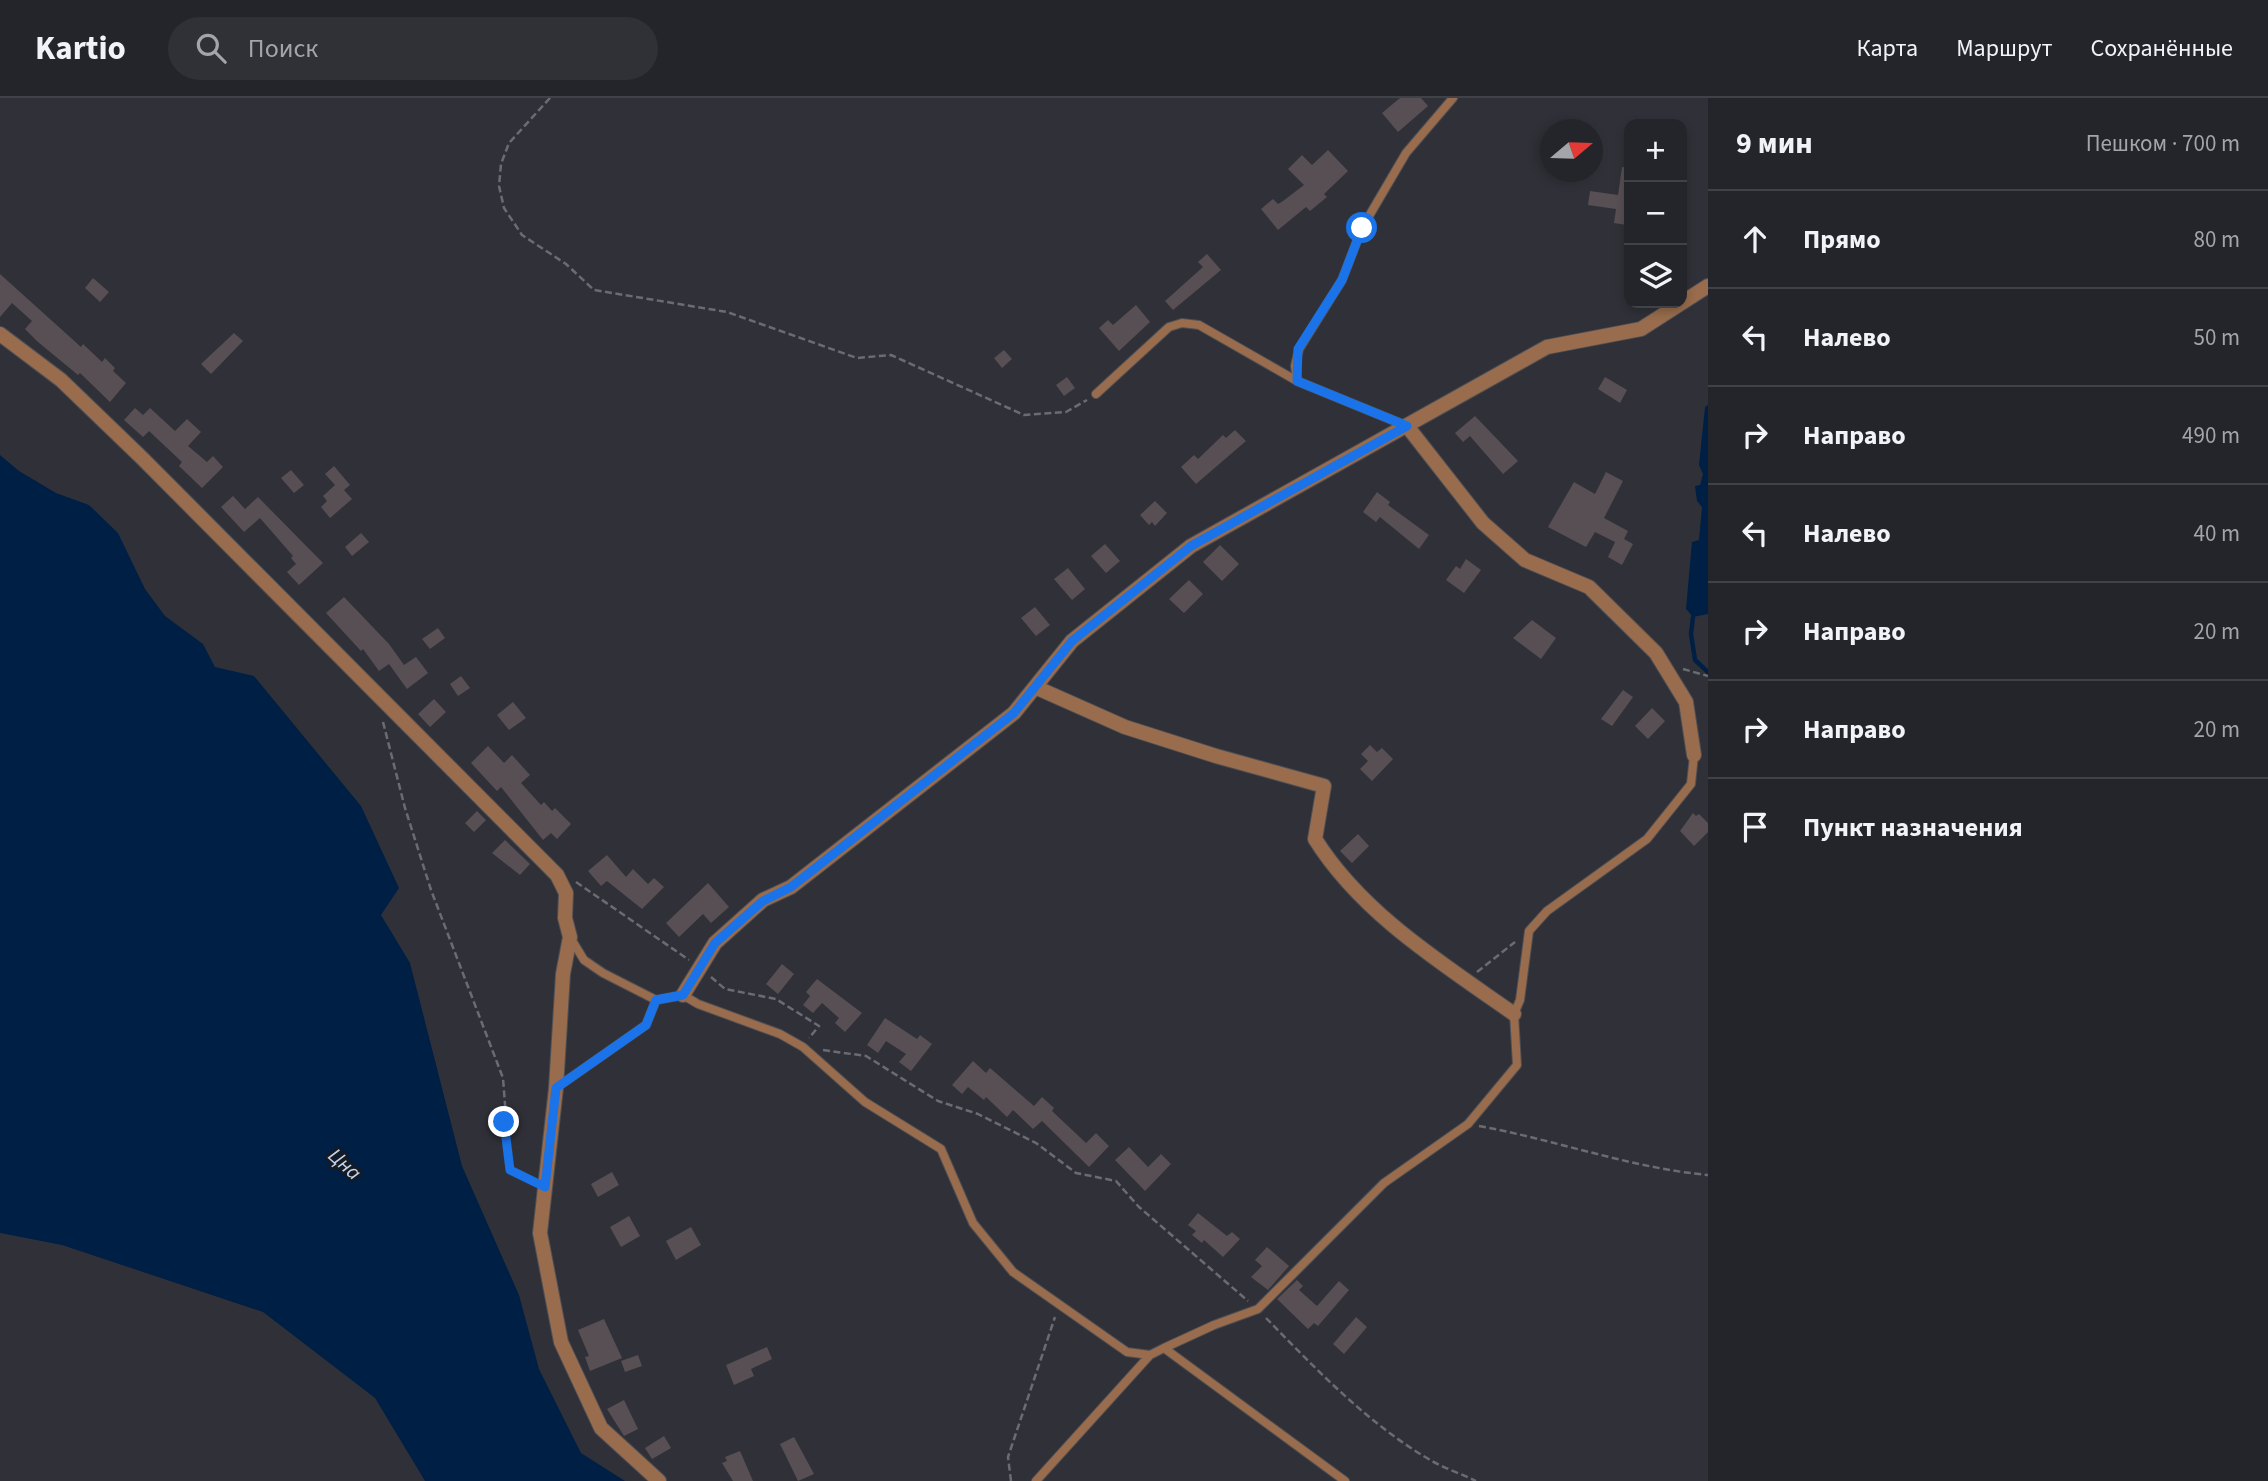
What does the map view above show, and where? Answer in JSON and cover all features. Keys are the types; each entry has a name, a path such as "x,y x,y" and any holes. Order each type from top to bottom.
{"street":[{"path":"683,995 715,943 763,901 791,887 1014,713 1072,641 1191,546 1547,347 1641,329 1708,286"},
{"path":"0,334 61,380 142,458 557,875 566,893 565,918 570,937 563,974 556,1088 540,1233 561,1342 601,1429 659,1481"},
{"path":"1407,426 1483,523 1525,560 1589,587 1656,653 1686,702 1694,755"},
{"path":"1035,687 1125,727 1324,786 1315,839 1333,868 1409,939 1514,1014"}],"lane":[{"path":"1297,381 1298,349 1342,280 1362,228 1406,153 1453,98"},
{"path":"1096,394 1169,327 1182,323 1199,325 1297,381 1407,426"},
{"path":"1036,1481 1150,1355 1214,1325 1258,1309 1384,1183 1468,1124 1517,1065 1514,1014 1520,1000 1529,931 1547,911 1647,839 1690,784 1694,755"},
{"path":"570,937 584,960 656,1000 683,995 698,1004 780,1034 803,1047 865,1102 941,1149 972,1223 1013,1272 1127,1352 1150,1355"},
{"path":"556,1088 646,1025 656,1000"},
{"path":"1164,1348 1345,1481"}],"path":[{"path":"550,98 509,143 501,164 499,186 504,208 522,235 566,264 594,290 727,312 857,358 891,355 1024,415 1066,412 1096,394"},
{"path":"382,720 405,808 431,890 503,1078 510,1170 545,1187"},
{"path":"557,875 580,884 700,968 725,989 776,999 819,1026 803,1047 866,1056 938,1101 978,1114 1036,1143 1076,1173 1116,1181 1139,1207 1258,1309 1318,1372 1432,1461 1476,1481"},
{"path":"1465,979 1486,966 1529,931"},
{"path":"1468,1124 1534,1136 1671,1172 1708,1175"},
{"path":"1011,1481 1008,1457 1059,1305"}],"water":[{"path":"1708,405 1708,614 1693,617 1686,609 1692,542 1699,540 1702,507 1697,501 1695,486 1700,485 1703,474 1699,465 1705,407"},
{"name":"Цна","path":"0,455 19,471 56,493 89,505 118,533 145,589 165,616 203,644 215,667 254,676 361,806 399,888 381,915 410,963 462,1166 519,1295 539,1369 581,1453 625,1481 425,1481 375,1398 263,1312 62,1245 0,1233"}],"building":[{"path":"1400,98 1421,98 1428,106 1398,132 1382,113"},
{"path":"1328,150 1348,171 1324,194 1327,197 1310,211 1306,207 1278,230 1261,209 1273,199 1278,204 1304,185 1288,169 1302,155 1312,165"},
{"path":"1624,167 1624,225 1614,223 1616,209 1588,205 1590,191 1618,195"},
{"path":"1207,254 1221,270 1173,310 1165,301 1203,267 1198,262"},
{"path":"0,274 81,347 83,344 102,362 105,358 115,368 113,371 126,383 110,402 80,373 78,375 25,329 32,321 12,303 0,317"},
{"path":"93,278 109,292 100,302 85,288"},
{"path":"1136,305 1150,322 1119,351 1099,328 1108,320 1113,325"},
{"path":"234,333 243,341 211,374 201,364"},
{"path":"1004,350 1012,359 1002,368 994,358"},
{"path":"1067,377 1075,388 1064,396 1056,385"},
{"path":"1605,377 1627,390 1620,403 1598,389"},
{"path":"135,408 143,415 150,408 175,431 187,419 201,432 188,446 207,462 213,456 223,467 202,488 179,466 182,462 149,431 143,437 124,420"},
{"path":"1475,416 1518,461 1503,474 1470,436 1463,442 1455,433"},
{"path":"1235,430 1246,441 1196,484 1181,467 1194,455 1198,459 1223,435 1226,438"},
{"path":"334,466 350,485 344,490 352,499 330,518 321,507 327,501 323,496 335,485 325,474"},
{"path":"291,470 304,485 294,493 281,478"},
{"path":"1606,472 1623,481 1604,518 1628,531 1624,539 1633,544 1622,565 1608,557 1615,542 1595,532 1586,547 1548,527 1574,482 1595,494"},
{"path":"1377,492 1390,502 1388,505 1429,535 1419,549 1380,517 1376,522 1363,512"},
{"path":"233,496 245,509 258,497 323,563 299,585 287,572 296,564 291,558 293,556 260,518 244,532 221,507"},
{"path":"1155,501 1167,513 1155,526 1152,522 1149,525 1140,515"},
{"path":"361,533 369,542 352,556 345,547"},
{"path":"1105,544 1120,561 1106,573 1091,556"},
{"path":"1220,545 1239,564 1222,581 1203,562"},
{"path":"1466,559 1481,570 1464,593 1446,580 1456,566 1460,569"},
{"path":"1068,568 1085,589 1072,600 1054,579"},
{"path":"1189,580 1203,594 1184,613 1169,599"},
{"path":"344,597 389,644 404,665 416,657 428,673 407,689 389,664 379,671 363,649 361,651 326,613"},
{"path":"1035,607 1050,625 1036,636 1021,618"},
{"path":"1532,620 1556,638 1541,659 1513,638"},
{"path":"438,628 445,638 430,649 422,639"},
{"path":"461,676 470,688 458,696 450,684"},
{"path":"1623,690 1633,697 1612,726 1601,719"},
{"path":"434,699 446,712 430,727 418,714"},
{"path":"513,702 526,718 509,730 497,715"},
{"path":"1652,708 1665,721 1648,739 1635,726"},
{"path":"1370,745 1377,752 1382,748 1393,759 1372,781 1360,769 1368,761 1361,754"},
{"path":"488,746 504,763 512,755 530,775 521,783 541,805 544,802 552,811 555,808 571,824 557,839 551,833 543,840 501,787 497,791 471,763"},
{"path":"477,811 486,820 474,832 465,823"},
{"path":"1693,813 1696,816 1699,814 1708,823 1708,832 1694,846 1680,831"},
{"path":"1358,834 1369,846 1352,863 1340,851"},
{"path":"505,840 530,864 520,875 492,853"},
{"path":"607,855 626,877 633,869 648,884 654,878 664,887 642,909 607,881 601,886 588,871"},
{"path":"708,883 729,907 711,923 703,914 679,937 666,923"},
{"path":"782,964 794,974 778,994 766,984"},
{"path":"817,979 862,1013 845,1032 835,1023 839,1018 822,1003 813,1013 803,1005 810,996 806,992"},
{"path":"885,1018 917,1039 920,1035 932,1044 911,1071 899,1062 906,1054 886,1041 878,1053 867,1045"},
{"path":"973,1061 986,1073 990,1068 1034,1106 1042,1097 1054,1108 1052,1111 1086,1143 1096,1133 1109,1146 1089,1167 1042,1121 1033,1129 1013,1110 1007,1117 986,1097 984,1100 968,1087 962,1094 952,1085"},
{"path":"1129,1147 1148,1167 1161,1154 1171,1164 1145,1191 1115,1160"},
{"path":"612,1172 619,1185 598,1197 591,1184"},
{"path":"1198,1213 1227,1236 1232,1232 1240,1239 1223,1257 1204,1240 1202,1243 1192,1235 1196,1231 1188,1225"},
{"path":"629,1216 640,1236 621,1247 610,1227"},
{"path":"691,1227 701,1245 676,1260 666,1241"},
{"path":"1267,1247 1289,1266 1268,1290 1251,1277 1262,1266 1255,1260"},
{"path":"1297,1280 1303,1286 1299,1290 1317,1306 1339,1281 1349,1290 1318,1326 1314,1323 1308,1329 1277,1299"},
{"path":"1356,1317 1367,1327 1344,1354 1333,1344"},
{"path":"604,1319 622,1358 590,1371 585,1357 589,1356 578,1330"},
{"path":"767,1347 772,1359 751,1369 754,1376 734,1385 726,1365"},
{"path":"638,1355 642,1366 625,1372 621,1361"},
{"path":"624,1400 638,1429 624,1436 607,1409"},
{"path":"664,1436 671,1448 652,1459 645,1448"},
{"path":"794,1437 814,1474 798,1481 780,1444"},
{"path":"740,1451 753,1481 733,1481 722,1463 727,1461 725,1457"}],"waterway":[{"path":"1693,617 1691,634 1695,660 1708,672"}],"route":[{"path":"504,1122 510,1170 545,1187 556,1088 646,1025 656,1000 683,995 715,943 763,901 791,887 1014,713 1072,641 1191,546 1336,465 1374,447 1407,426 1297,381 1298,349 1342,280 1362,228"}]}
